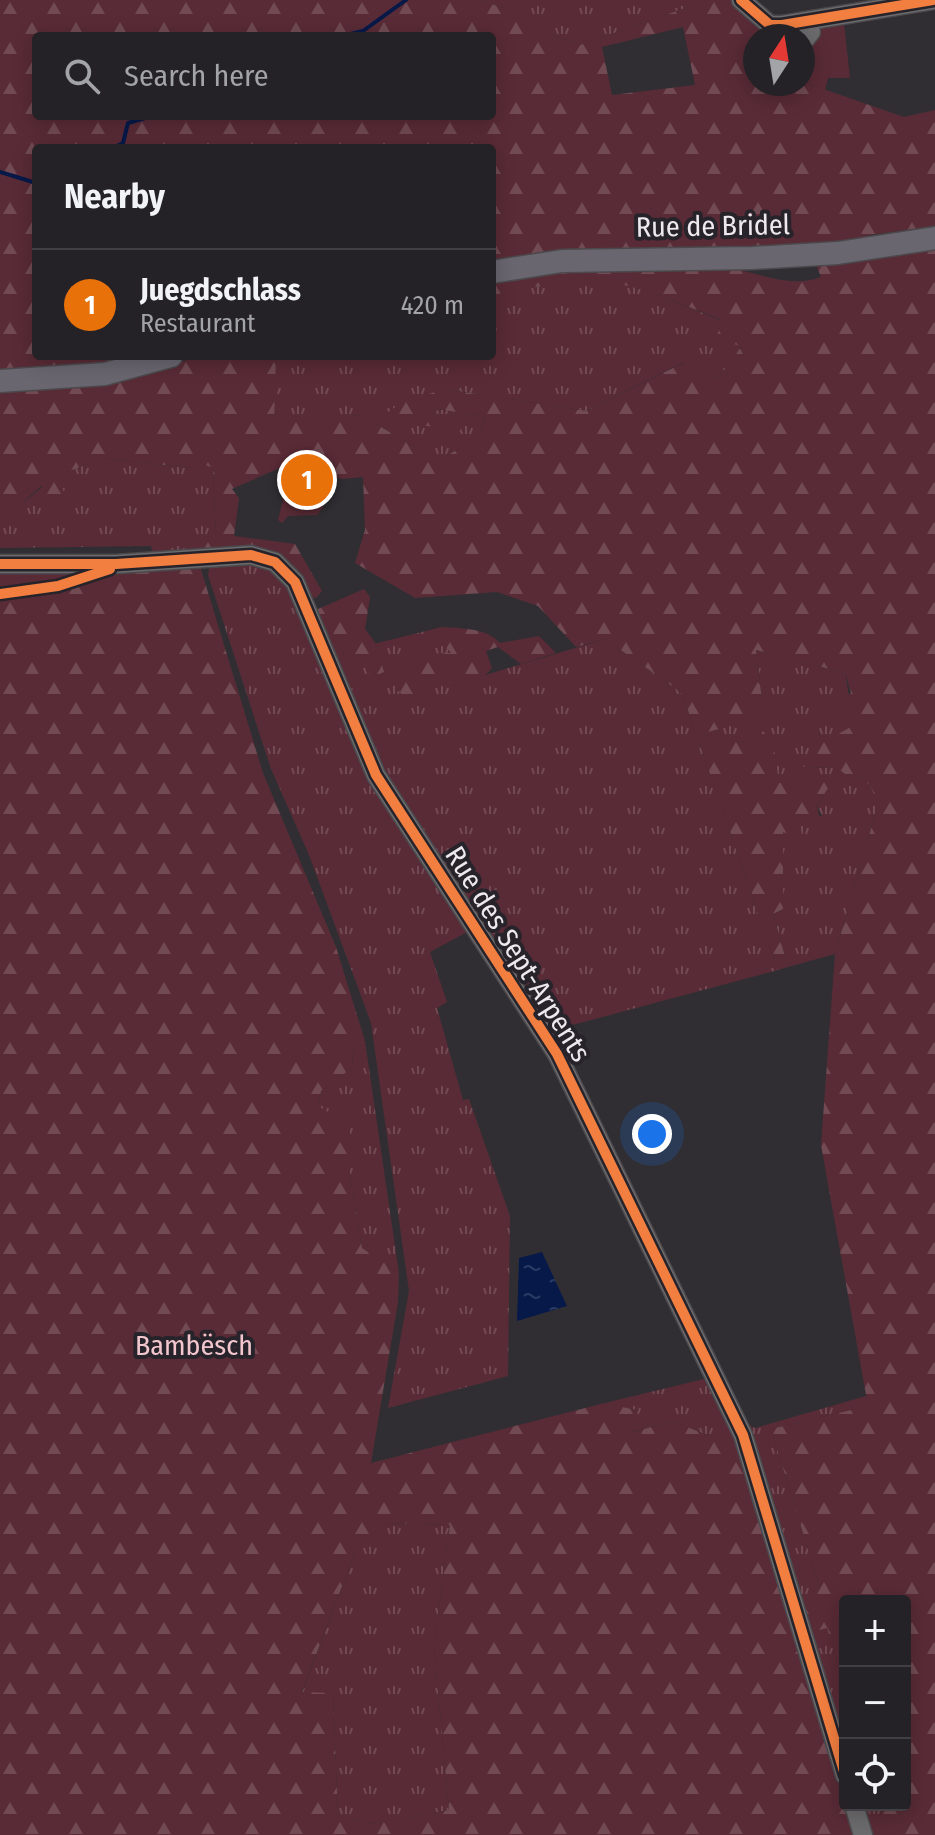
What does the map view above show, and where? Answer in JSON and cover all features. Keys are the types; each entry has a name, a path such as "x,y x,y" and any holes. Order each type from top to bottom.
{"main road":[{"name":"Rue de Bridel","path":"496,271 562,261 753,258 838,253 935,238"},
{"path":"0,381 105,374 156,360"}],"street":[{"path":"741,0 769,24"},
{"path":"810,24 933,0"},
{"name":"Rue des Sept-Arpents","path":"0,564 116,564 251,555 275,562 295,582 376,775 557,1054 743,1435 839,1755"},
{"path":"856,1811 863,1835"}],"green space":[{"path":"0,0 478,0 504,8 531,26 580,45 708,0 733,0 758,24 743,24 743,96 815,96 815,86 904,117 935,110 935,226 870,235 838,244 496,264 496,144 32,144 32,360 129,360 103,366 0,373","holes":["683,27 695,85 612,95 602,47"]},
{"path":"478,0 708,0 580,45 531,26 504,8"},
{"path":"844,23 850,78 828,78 825,90 815,86 815,40 819,27"},
{"path":"935,245 935,1835 887,1835 881,1811 911,1811 911,1595 839,1595 839,1669 827,1628 816,1631 806,1616 805,1602 819,1585 771,1429 868,1406 821,1145 835,954 878,804 870,785 858,776 853,780 837,768 803,767 817,730 828,740 854,725 834,705 851,693 845,673 756,650 764,717 700,734 755,745 763,731 772,732 779,783 826,778 829,787 817,805 820,821 797,814 802,834 797,838 783,832 783,909 773,914 788,967 778,970 682,693 605,639 576,647 538,606 497,592 415,598 355,563 365,530 363,477 342,479 320,471 323,460 299,452 284,466 232,489 239,498 234,536 295,544 322,591 316,598 305,595 252,550 203,548 202,539 216,536 213,468 195,461 190,468 104,458 56,476 66,496 50,506 41,486 6,518 0,517 0,389 107,385 187,360 276,360 274,423 361,415 438,461 478,437 486,417 438,409 434,413 464,421 461,430 394,422 386,414 399,404 444,389 587,411 683,363 718,379 741,347 717,336 722,320 648,291 592,277 496,294 496,279 634,266 719,267 796,281 821,277 816,265"},
{"path":"592,276 648,291 723,321 741,347 718,379 682,363 587,411 444,389 387,414 394,422 433,414 438,409 486,417 478,437 438,461 361,415 273,424 276,360 496,360 496,294"},
{"path":"104,458 189,468 194,460 213,468 216,536 275,555 329,655 442,627 472,679 605,639 682,693 778,970 550,1031 744,1423 755,1428 866,1396 868,1406 771,1429 819,1585 805,1602 827,1627 839,1668 839,1759 721,1441 673,1421 632,1432 636,1410 605,1403 708,1378 550,1054 547,1056 537,1034 470,937 474,935 471,930 430,952 447,1002 437,1008 463,1100 469,1099 510,1216 508,1376 388,1408 409,1291 371,1023 309,855 271,769 208,575 210,563 137,567 0,592 0,564 154,560 151,546 0,548 0,517 6,517 55,476"},
{"path":"287,484 289,488 321,496 323,507 317,515 288,516 282,523 278,520"},
{"name":"Bambësch","path":"200,566 263,773 336,947 365,1041 353,1049 352,1068 321,1091 318,1106 350,1125 350,1176 362,1248 399,1273 398,1302 371,1463 605,1403 636,1410 633,1432 673,1421 721,1441 743,1435 839,1755 839,1811 856,1811 863,1835 0,1835 0,592 3,593 21,569 94,569 97,575 137,567","holes":["384,1523 450,1525 434,1647 449,1810 372,1824 338,1816 333,1693 302,1692 356,1549 375,1546"]},
{"path":"364,589 370,597 365,629 376,644 384,672 372,677 360,660 329,655 311,612"},
{"path":"442,627 480,631 500,643 539,636 556,653 521,664 498,647 486,651 492,668 479,678 430,686 406,699 396,688 408,675 418,654 451,653 438,636"},
{"path":"756,650 845,673 854,725 828,741 818,731 804,767 837,768 853,780 858,776 870,785 878,804 835,954 788,967 773,914 783,909 783,831 796,814 822,816 817,805 829,787 779,783 755,745 698,734 764,717"},
{"path":"365,1041 399,1273 362,1248 350,1176 350,1125 318,1107 321,1091 352,1068 353,1049"},
{"path":"383,1523 450,1525 434,1647 449,1810 372,1824 338,1816 333,1693 302,1693 356,1549"},
{"path":"856,1811 881,1811 887,1835 863,1835"}],"water":[{"path":"542,1252 567,1306 517,1321 519,1258"}],"waterway":[{"path":"359,32 406,0"},
{"path":"121,144 128,123 138,120"},
{"path":"0,172 32,182"}],"cycle path":[{"path":"741,0 770,25 933,0"},
{"path":"0,564 116,564 251,555 275,562 295,582 376,775 557,1054 743,1435 839,1755"},
{"path":"0,594 58,586 110,569"}],"place":[{"name":"Juegdschlass","path":"307,480"}]}
